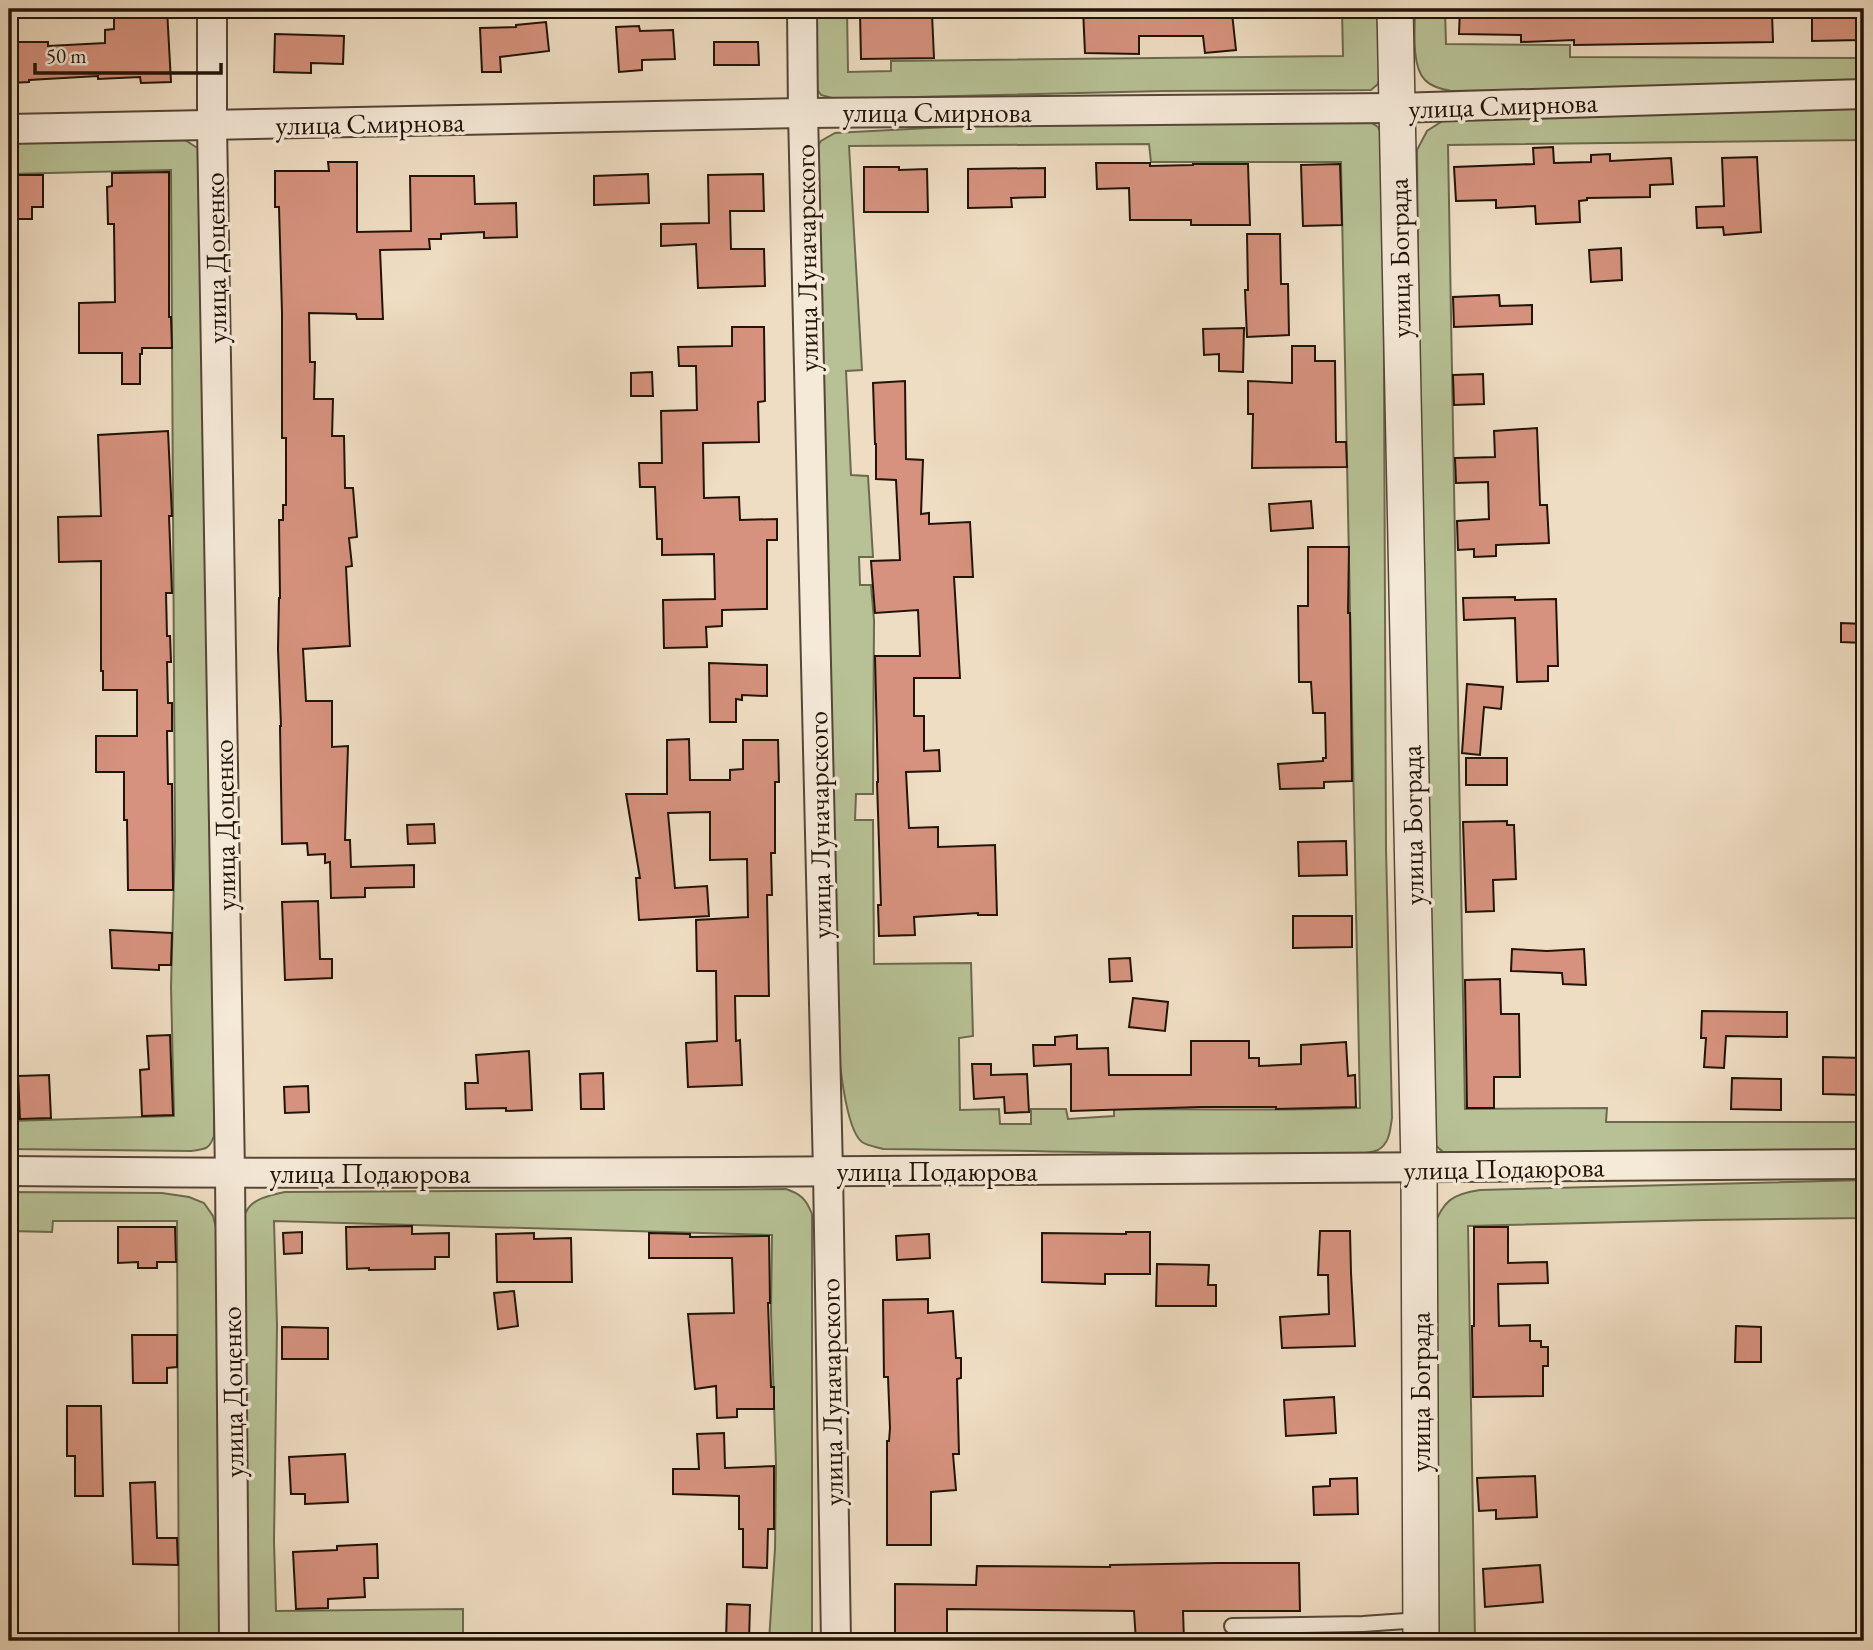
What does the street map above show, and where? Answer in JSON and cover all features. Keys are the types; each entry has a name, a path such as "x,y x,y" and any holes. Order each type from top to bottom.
{"street":[{"name":"улица Доценко","path":"212,9 230,1173 234,1641"},
{"name":"улица Луначарского","path":"802,9 836,1641"},
{"name":"улица Бограда","path":"1395,9 1419,1169 1420,1631"},
{"name":"улица Смирнова","path":"9,129 803,113 1396,108 1864,94"},
{"name":"улица Подаюрова","path":"9,1171 828,1172 1864,1164"}],"lane":[{"path":"1231,1626 1363,1624 1420,1631"}],"green space":[{"path":"812,9 847,9 848,72 891,71 891,61 1343,56 1342,9 1377,9 1380,78 1371,90 1163,91 836,99 821,95 813,83"},
{"path":"1415,9 1445,9 1446,44 1570,45 1570,57 1864,58 1864,86 1451,91 1431,84 1421,74 1415,46"},
{"path":"1864,108 1864,140 1448,145 1465,1109 1607,1108 1606,1122 1864,1122 1864,1151 1454,1155 1443,1152 1434,1144 1417,150 1427,131 1444,120"},
{"path":"1367,120 1378,127 1383,137 1386,848 1392,1118 1387,1140 1378,1150 1327,1155 883,1149 862,1142 855,1133 845,1099 834,1003 815,150 821,141 835,133 1024,123","holes":["1149,144 1151,162 1341,162 1360,1108 1114,1109 1114,1116 1068,1119 1066,1109 1031,1109 1031,1124 1000,1124 999,1109 960,1110 959,1038 973,1036 971,963 874,964 873,820 855,820 856,794 873,794 874,620 871,585 860,585 859,557 873,557 868,476 851,475 846,371 862,370 849,146"]},
{"path":"185,140 199,149 214,871 214,1136 206,1148 191,1151 9,1149 9,1121 174,1116 171,987 175,843 171,170 9,174 9,143"},
{"path":"1864,1180 1864,1218 1468,1226 1475,1641 1436,1641 1433,1228 1445,1205 1462,1194 1480,1190"},
{"path":"786,1189 802,1198 812,1214 812,1641 769,1641 775,1549 776,1465 771,1311 772,1235 274,1221 277,1325 274,1541 276,1611 463,1609 463,1641 248,1641 239,1245 245,1213 249,1207 262,1198 285,1192"},
{"path":"9,1192 162,1193 189,1197 204,1203 213,1216 218,1235 221,1641 179,1641 177,1221 53,1221 52,1232 9,1231"}],"building":[{"path":"114,9 167,9 171,82 141,83 140,77 98,79 98,76 10,83 10,42 48,42 48,46 105,43 105,30 114,29"},
{"path":"1083,9 1181,11 1181,17 1232,13 1236,50 1205,53 1203,36 1139,36 1139,54 1085,53"},
{"path":"1460,9 1613,9 1613,13 1679,12 1678,9 1764,9 1764,13 1772,13 1773,42 1574,45 1574,40 1521,42 1521,35 1459,34"},
{"path":"1828,9 1862,9 1862,40 1812,41 1812,15 1828,15"},
{"path":"885,12 885,16 932,14 934,58 861,59 860,13"},
{"path":"546,22 549,51 500,57 501,72 482,72 480,28 516,27"},
{"path":"639,26 640,31 673,30 675,59 642,60 642,70 619,72 616,27"},
{"path":"275,34 344,36 343,64 311,63 311,73 274,72"},
{"path":"714,42 758,42 759,65 714,65"},
{"path":"1553,147 1554,163 1591,162 1591,155 1610,154 1610,161 1671,158 1673,184 1650,185 1650,197 1587,198 1579,201 1580,222 1536,224 1535,206 1496,208 1496,200 1456,201 1454,167 1534,164 1533,148"},
{"path":"1757,157 1761,232 1724,235 1723,227 1697,228 1696,207 1724,206 1722,158"},
{"path":"328,162 357,162 357,232 411,231 410,176 474,176 475,204 516,203 517,237 484,238 484,232 441,234 441,239 429,239 430,249 380,250 383,319 357,319 356,314 309,313 310,362 315,362 314,399 333,399 332,436 344,436 345,488 353,488 357,537 349,538 352,566 346,567 350,646 303,649 306,701 332,701 332,747 348,746 345,840 350,840 351,867 414,865 414,887 365,888 365,897 331,898 330,862 325,863 325,854 308,855 307,843 282,844 278,649 279,520 283,520 283,505 286,505 286,438 282,438 279,207 275,207 275,171 329,171"},
{"path":"1096,163 1150,163 1150,166 1248,164 1250,225 1191,225 1191,220 1130,220 1129,188 1097,189"},
{"path":"1340,164 1342,225 1303,226 1301,165"},
{"path":"864,167 927,169 928,212 864,212"},
{"path":"1045,168 1045,197 1011,198 1012,207 968,208 968,169"},
{"path":"169,172 169,317 172,348 142,348 140,384 122,384 122,353 79,353 79,303 115,302 114,224 108,224 107,187 112,186 112,173"},
{"path":"648,174 649,203 594,205 594,176"},
{"path":"763,174 764,211 730,211 731,249 764,249 765,286 698,288 696,244 661,246 661,224 709,223 708,175"},
{"path":"12,175 43,175 43,207 32,207 32,219 12,219"},
{"path":"1247,234 1280,234 1281,284 1288,284 1289,335 1247,337"},
{"path":"1621,248 1622,280 1591,282 1589,250"},
{"path":"1499,295 1500,306 1532,305 1532,324 1454,327 1453,297"},
{"path":"732,327 764,327 765,401 758,402 759,442 703,443 704,498 739,497 740,520 777,519 777,540 767,540 767,609 722,610 722,626 706,627 707,647 664,648 663,600 715,599 714,554 662,555 662,539 657,539 655,487 640,487 639,463 662,463 661,411 697,410 696,366 679,366 678,347 732,346"},
{"path":"1244,328 1243,372 1219,371 1219,354 1204,355 1203,329"},
{"path":"1292,346 1315,346 1315,361 1335,361 1336,442 1346,442 1347,467 1252,468 1253,414 1248,414 1248,381 1292,383"},
{"path":"652,372 653,396 631,396 631,373"},
{"path":"1483,374 1484,404 1454,405 1453,375"},
{"path":"905,381 906,459 923,460 921,514 929,513 929,524 970,522 973,577 954,577 960,678 914,678 914,716 924,716 924,751 939,750 940,771 906,772 909,828 938,827 938,847 995,845 997,915 978,913 914,917 915,935 879,936 878,905 881,905 875,656 920,656 918,610 875,613 871,561 900,560 896,480 876,479 873,383"},
{"path":"1537,428 1540,505 1547,505 1549,543 1496,545 1496,556 1474,557 1474,549 1458,550 1457,521 1489,519 1488,482 1456,483 1455,458 1495,457 1494,431"},
{"path":"168,431 172,593 166,593 167,636 170,636 171,662 167,662 168,703 172,703 172,731 167,731 168,784 172,784 173,890 128,890 124,772 96,772 96,736 137,736 137,690 103,690 101,561 59,562 58,517 101,516 98,435"},
{"path":"1311,501 1313,528 1271,531 1269,504"},
{"path":"1308,547 1349,547 1352,781 1324,782 1324,788 1280,789 1278,764 1323,761 1323,758 1326,758 1325,713 1313,713 1311,682 1299,682 1298,606 1308,606"},
{"path":"1515,597 1515,600 1556,599 1558,666 1548,666 1548,681 1517,682 1515,618 1464,620 1463,598"},
{"path":"1841,623 1864,624 1864,643 1841,642"},
{"path":"709,663 767,665 767,696 742,695 742,700 736,699 736,722 710,722"},
{"path":"1467,684 1503,687 1501,709 1484,707 1480,755 1462,753"},
{"path":"689,739 690,780 730,780 730,770 743,769 743,740 778,740 779,782 775,782 775,853 771,853 772,895 767,895 769,996 735,996 736,1041 740,1040 742,1085 688,1087 686,1043 717,1041 716,971 697,971 696,920 748,917 747,859 710,860 710,812 668,813 675,888 707,886 709,916 639,920 636,878 640,878 626,794 667,794 667,740"},
{"path":"1466,758 1507,758 1507,785 1466,785"},
{"path":"1507,821 1507,825 1514,825 1516,879 1493,880 1494,911 1466,912 1463,822"},
{"path":"434,824 435,843 408,844 407,825"},
{"path":"1346,841 1347,875 1299,876 1298,842"},
{"path":"318,901 320,959 332,959 332,978 285,980 282,902"},
{"path":"1293,916 1352,916 1352,947 1293,948"},
{"path":"110,930 172,933 171,965 159,965 159,970 112,968"},
{"path":"1512,949 1584,949 1586,985 1563,984 1562,973 1511,971"},
{"path":"1130,958 1132,981 1110,982 1109,959"},
{"path":"1500,979 1501,1014 1519,1014 1520,1077 1494,1077 1494,1108 1467,1108 1465,980"},
{"path":"1133,998 1168,1002 1165,1031 1129,1027"},
{"path":"1702,1011 1787,1012 1787,1037 1726,1036 1724,1068 1704,1067 1706,1038 1701,1038"},
{"path":"170,1035 173,1115 142,1116 140,1070 149,1069 147,1036"},
{"path":"1077,1035 1077,1049 1108,1048 1109,1075 1191,1075 1191,1041 1249,1041 1249,1058 1259,1058 1259,1066 1301,1064 1301,1045 1346,1042 1348,1076 1355,1075 1356,1107 1201,1107 1071,1111 1071,1064 1034,1066 1033,1045 1055,1045 1055,1037"},
{"path":"529,1051 532,1110 466,1109 465,1083 478,1083 476,1055"},
{"path":"1823,1057 1864,1058 1864,1095 1823,1094"},
{"path":"972,1064 991,1064 991,1075 1027,1074 1029,1112 1005,1113 1004,1097 974,1099"},
{"path":"603,1073 604,1109 581,1109 580,1074"},
{"path":"49,1075 51,1118 20,1119 18,1076"},
{"path":"1732,1078 1781,1079 1781,1110 1731,1109"},
{"path":"308,1086 309,1112 285,1113 284,1087"},
{"path":"412,1226 412,1234 449,1233 449,1257 435,1257 435,1269 347,1269 346,1227"},
{"path":"118,1227 175,1227 176,1262 157,1262 157,1268 138,1268 138,1262 118,1263"},
{"path":"1474,1227 1508,1227 1508,1263 1547,1262 1548,1283 1498,1284 1499,1326 1530,1325 1530,1341 1541,1341 1541,1347 1548,1347 1548,1366 1543,1366 1543,1396 1473,1397"},
{"path":"1320,1231 1350,1231 1355,1346 1282,1348 1280,1317 1329,1314 1328,1275 1318,1275"},
{"path":"302,1232 302,1253 284,1254 283,1233"},
{"path":"1150,1232 1150,1274 1105,1274 1105,1284 1042,1282 1042,1233"},
{"path":"534,1233 534,1239 571,1238 572,1282 497,1282 496,1234"},
{"path":"649,1233 690,1234 690,1237 769,1236 768,1303 774,1409 737,1409 737,1417 717,1418 716,1386 695,1389 688,1314 734,1313 732,1258 649,1258"},
{"path":"929,1234 930,1258 897,1260 896,1236"},
{"path":"1157,1264 1209,1265 1208,1285 1216,1285 1216,1306 1156,1306"},
{"path":"514,1291 518,1326 498,1329 494,1293"},
{"path":"928,1299 928,1313 953,1311 956,1358 961,1358 961,1378 957,1379 959,1454 953,1454 956,1490 931,1492 931,1545 887,1545 887,1441 890,1428 888,1377 884,1377 883,1300"},
{"path":"1736,1326 1761,1327 1761,1362 1735,1362"},
{"path":"282,1327 328,1328 328,1359 282,1359"},
{"path":"132,1335 177,1335 177,1367 167,1368 167,1383 133,1383"},
{"path":"1334,1397 1336,1433 1286,1436 1284,1400"},
{"path":"67,1406 101,1406 103,1496 75,1496 75,1456 67,1456"},
{"path":"724,1433 725,1468 774,1466 774,1529 768,1529 767,1568 743,1567 743,1529 739,1529 739,1496 673,1494 673,1469 699,1469 697,1434"},
{"path":"345,1454 348,1502 305,1504 305,1494 291,1494 289,1457"},
{"path":"1535,1476 1537,1517 1496,1519 1496,1510 1479,1511 1477,1478"},
{"path":"1357,1478 1358,1514 1314,1515 1313,1487 1330,1486 1330,1479"},
{"path":"155,1482 157,1538 177,1538 178,1565 133,1564 130,1483"},
{"path":"377,1544 378,1578 364,1578 365,1597 328,1599 328,1608 296,1609 293,1552 337,1550 337,1546"},
{"path":"1299,1563 1300,1611 1183,1611 1184,1641 1136,1641 1134,1611 947,1609 947,1641 895,1641 895,1584 976,1585 977,1566 1110,1567"},
{"path":"1540,1565 1543,1602 1485,1607 1483,1569"},
{"path":"727,1604 750,1605 749,1641 726,1641"}]}
